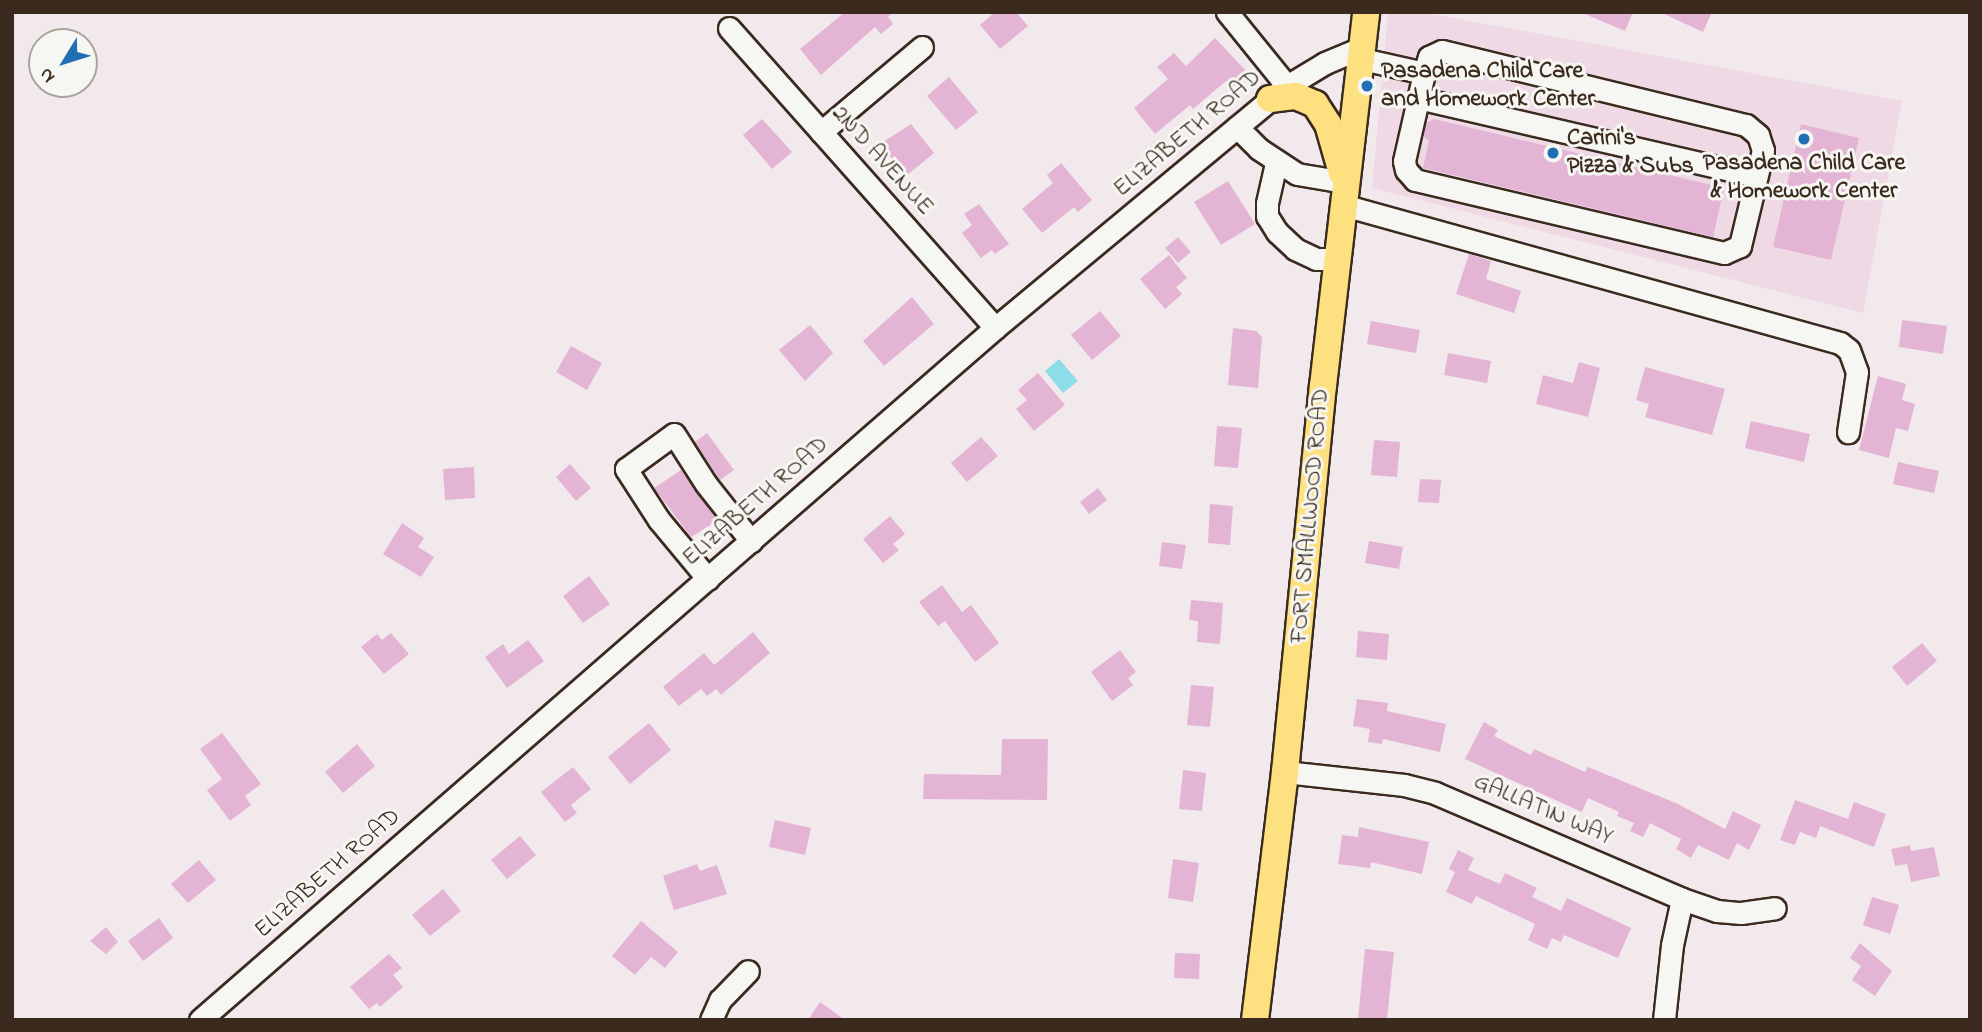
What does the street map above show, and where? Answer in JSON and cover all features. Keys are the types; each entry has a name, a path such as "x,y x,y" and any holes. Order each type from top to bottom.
{"main road":[{"name":"FORT SMALLWOOD ROAD","path":"1255,1020 1285,772 1344,194 1366,12"},
{"path":"1279,93 1315,104 1328,124 1344,194"}],"street":[{"path":"1227,12 1279,93"},
{"name":"2ND AVENUE","path":"729,28 995,328"},
{"path":"821,132 922,47"},
{"path":"1442,51 1746,125 1758,135 1762,144 1740,246 1724,253 1415,180 1408,174 1404,161 1418,98 1429,57 1442,51"},
{"path":"1362,53 1424,73"},
{"name":"ELIZABETH ROAD","path":"200,1020 995,328 1279,93 1325,63 1362,53"},
{"path":"1418,98 1756,176"},
{"path":"1237,127 1276,163 1344,194 1840,342 1849,350 1857,372 1848,432"},
{"path":"1276,163 1267,203 1268,216 1277,232 1295,249 1316,259 1337,260"},
{"path":"708,579 659,520 626,469 674,434 706,484 751,541"},
{"name":"GALLATIN WAY","path":"1285,772 1404,785 1435,793 1682,899 1729,912 1775,908"},
{"path":"1664,1020 1672,945 1682,899"},
{"path":"712,1020 720,1000 748,971"}],"shaded area":[{"path":"1388,12 1421,12 1902,101 1863,313 1372,188"}],"water":[{"path":"1059,359 1078,381 1063,393 1045,371"}],"building":[{"path":"845,12 893,12 888,17 893,24 881,34 875,27 821,75 800,49"},
{"path":"995,12 1016,12 1028,26 1000,49 980,25"},
{"path":"1580,12 1633,12 1625,31"},
{"path":"1660,12 1712,12 1703,32"},
{"path":"1215,38 1248,73 1232,88 1226,81 1193,109 1190,105 1155,134 1134,108 1168,79 1157,67 1174,53 1186,66"},
{"path":"949,77 978,112 956,130 927,96"},
{"path":"762,119 792,152 772,169 743,135"},
{"path":"1434,119 1724,188 1713,237 1423,168 1429,141 1423,135 1426,123"},
{"path":"911,124 934,153 906,176 880,144"},
{"path":"1801,124 1859,138 1831,260 1773,247"},
{"path":"1061,163 1092,200 1078,212 1074,207 1042,233 1022,209 1053,183 1047,175"},
{"path":"1228,181 1255,224 1221,245 1194,202"},
{"path":"979,204 1009,244 995,254 992,250 981,258 962,233 972,225 964,214"},
{"path":"1178,237 1191,252 1178,263 1165,248"},
{"path":"1469,254 1491,261 1486,279 1521,291 1514,313 1456,294"},
{"path":"1169,255 1187,278 1176,287 1182,294 1165,309 1140,279"},
{"path":"912,297 934,324 884,366 863,341"},
{"path":"1100,311 1121,336 1092,360 1071,335"},
{"path":"1902,320 1947,326 1943,354 1899,347"},
{"path":"1371,321 1420,330 1416,353 1367,344"},
{"path":"810,325 833,353 805,381 779,350"},
{"path":"1233,328 1256,331 1262,337 1258,388 1228,385"},
{"path":"571,346 602,363 587,390 556,372"},
{"path":"1448,353 1491,361 1487,383 1444,375"},
{"path":"1579,362 1600,368 1588,417 1536,404 1543,375 1573,383"},
{"path":"1645,367 1725,389 1712,435 1645,417 1649,404 1636,400"},
{"path":"1038,373 1065,405 1034,431 1016,409 1027,400 1018,390"},
{"path":"1878,376 1906,384 1902,400 1915,404 1908,431 1896,428 1889,458 1859,450"},
{"path":"1751,421 1810,434 1804,462 1745,448"},
{"path":"1217,426 1242,428 1238,468 1214,466"},
{"path":"707,433 734,470 720,480 695,442"},
{"path":"981,437 998,456 967,482 951,463"},
{"path":"1374,440 1400,442 1397,477 1371,475"},
{"path":"1898,462 1939,471 1934,493 1893,484"},
{"path":"570,464 591,488 576,501 556,477"},
{"path":"474,467 475,498 445,500 443,469"},
{"path":"681,470 718,520 691,537 654,488"},
{"path":"1420,479 1441,480 1439,503 1418,502"},
{"path":"1098,488 1107,500 1089,514 1080,502"},
{"path":"1210,504 1233,506 1230,545 1208,543"},
{"path":"890,516 905,534 893,544 899,550 883,563 863,539"},
{"path":"402,523 424,538 418,547 434,557 421,577 383,554"},
{"path":"1369,541 1403,547 1399,569 1365,563"},
{"path":"1162,542 1186,545 1182,569 1159,566"},
{"path":"589,576 610,604 583,623 563,596"},
{"path":"942,585 962,612 971,605 999,643 975,662 945,621 938,626 919,602"},
{"path":"1191,600 1223,603 1220,644 1197,642 1198,621 1189,620"},
{"path":"1358,631 1389,634 1387,660 1356,657"},
{"path":"753,632 770,653 721,695 716,689 707,696 701,689 679,706 663,687 704,653 714,665"},
{"path":"391,633 409,654 384,674 361,647 377,634 382,640"},
{"path":"528,640 544,661 507,688 485,657 503,644 509,654"},
{"path":"1922,643 1937,661 1907,686 1892,667"},
{"path":"1120,650 1136,672 1128,678 1133,685 1112,701 1091,672"},
{"path":"1191,685 1214,687 1210,727 1187,725"},
{"path":"1357,699 1388,703 1387,711 1446,724 1440,752 1383,739 1382,744 1368,742 1370,729 1353,726"},
{"path":"1484,722 1498,730 1494,736 1531,755 1534,749 1585,772 1588,767 1678,804 1725,829 1733,811 1761,825 1749,850 1737,843 1729,860 1698,845 1691,858 1676,849 1681,839 1650,823 1643,837 1630,831 1634,823 1617,816 1619,812 1588,798 1582,812 1465,759"},
{"path":"649,723 671,750 630,784 608,757"},
{"path":"222,733 261,784 245,796 251,805 230,821 207,790 222,779 200,749"},
{"path":"1002,739 1048,739 1047,800 923,799 924,774 1001,775"},
{"path":"357,744 375,766 343,793 325,772"},
{"path":"573,767 591,789 571,805 577,813 565,822 541,792"},
{"path":"1183,770 1206,773 1202,811 1179,809"},
{"path":"1795,800 1848,819 1854,802 1886,814 1874,847 1820,826 1816,838 1800,832 1795,845 1780,840"},
{"path":"775,820 811,828 805,855 769,847"},
{"path":"1359,827 1429,842 1422,874 1371,862 1370,868 1338,864 1342,835 1358,837"},
{"path":"520,836 536,855 507,879 491,860"},
{"path":"1910,845 1911,851 1934,847 1940,876 1911,882 1907,864 1895,866 1891,849"},
{"path":"1458,850 1474,858 1468,870 1500,884 1505,873 1537,888 1532,897 1561,911 1567,898 1631,928 1618,958 1564,935 1561,942 1552,938 1547,949 1528,940 1535,924 1476,896 1472,904 1446,892 1455,872 1449,869"},
{"path":"1173,859 1199,863 1193,902 1168,898"},
{"path":"199,860 216,880 188,903 171,884"},
{"path":"697,864 700,871 717,865 727,894 674,910 663,876"},
{"path":"443,889 461,911 430,936 412,915"},
{"path":"1872,897 1899,905 1890,934 1863,925"},
{"path":"159,918 173,938 143,961 128,941"},
{"path":"641,921 678,952 665,968 651,957 635,975 612,956"},
{"path":"106,927 118,942 106,954 90,941"},
{"path":"1860,943 1892,971 1875,996 1852,980 1861,966 1850,958"},
{"path":"1365,949 1394,952 1387,1020 1358,1019"},
{"path":"1175,953 1200,954 1199,979 1174,978"},
{"path":"389,954 402,968 393,975 403,987 380,1007 377,1003 369,1009 350,987"},
{"path":"820,1002 845,1020 808,1020"}],"place":[{"name":"Pasadena Child Care and Homework Center","path":"1367,86"},
{"name":"Pasadena Child Care & Homework Center","path":"1804,139"},
{"name":"Carini's Pizza & Subs","path":"1553,153"}]}
